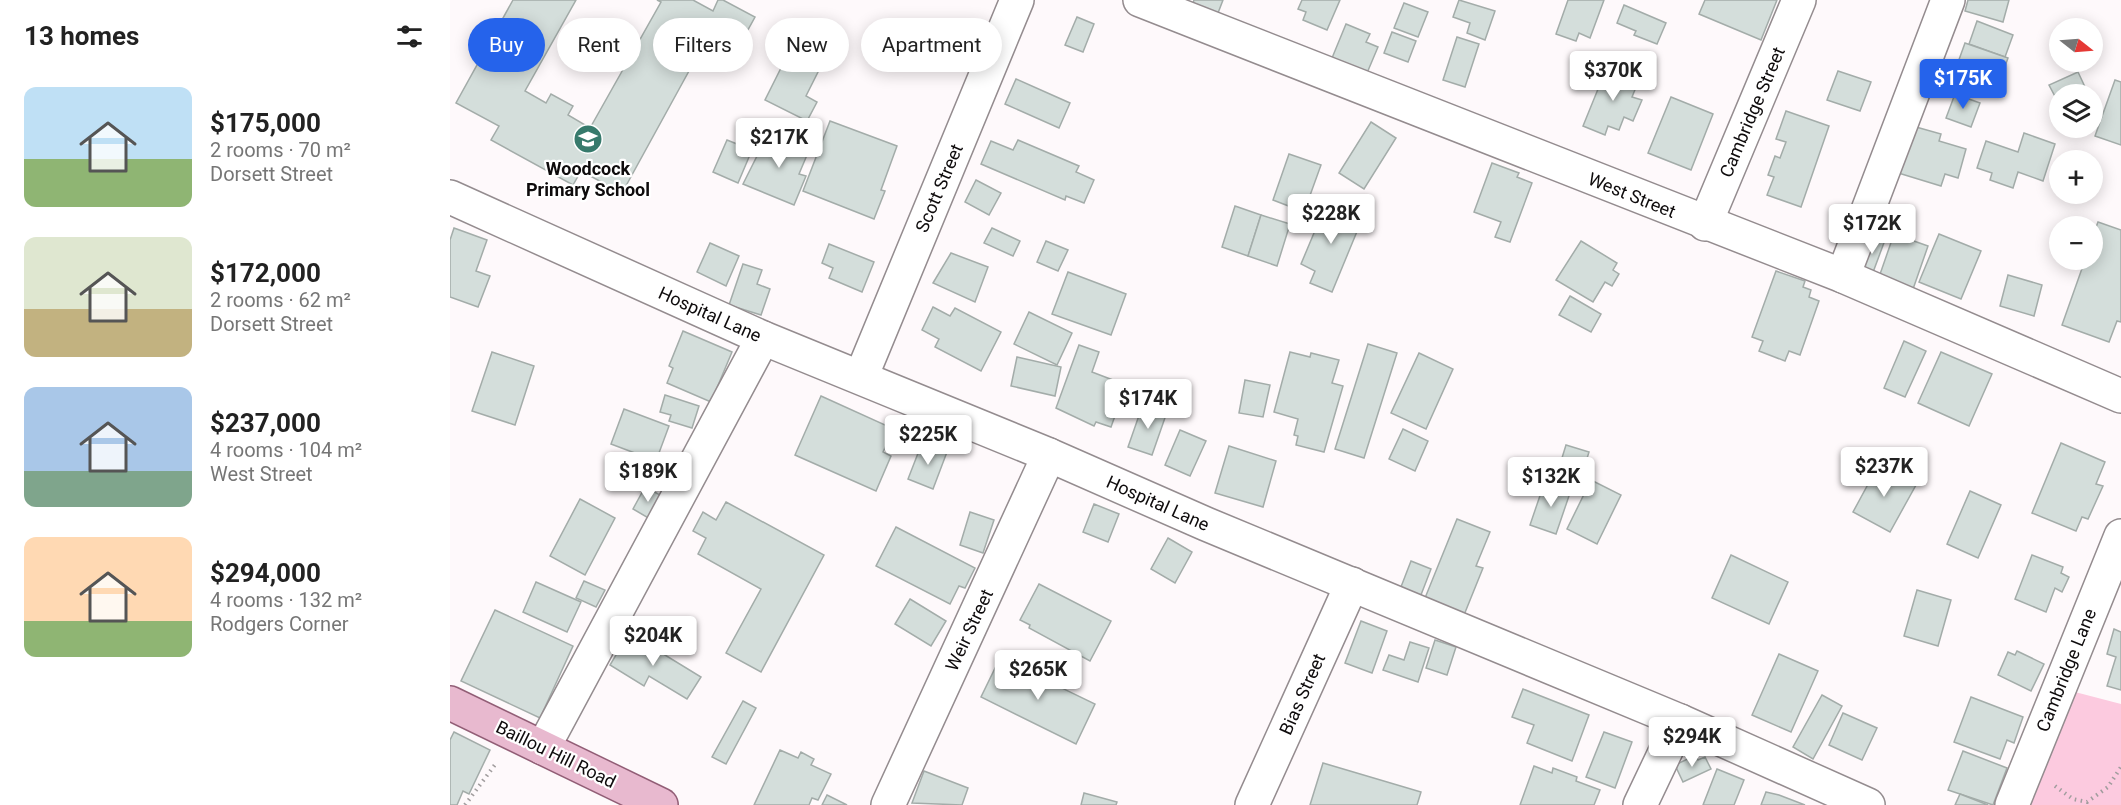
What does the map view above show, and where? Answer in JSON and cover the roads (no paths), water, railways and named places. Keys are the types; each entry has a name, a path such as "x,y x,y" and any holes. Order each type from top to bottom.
{"main road":[{"name":"Baillou Hill Road","path":"450,703 661,805"}],"street":[{"name":"Scott Street","path":"861,376 1017,0"},
{"name":"West Street","path":"1140,0 1705,224 1843,276 2121,396"},
{"name":"Cambridge Street","path":"1705,224 1799,0"},
{"path":"1843,276 1948,0"},
{"name":"Hospital Lane","path":"450,197 763,338 861,376 1206,524 1680,721 1868,805"},
{"path":"530,741 763,338"},
{"name":"Weir Street","path":"888,805 1049,455"},
{"name":"Cambridge Lane","path":"2012,805 2121,536"},
{"name":"Bias Street","path":"1252,805 1352,584"},
{"path":"1640,805 1680,721"}],"place":[{"name":"Woodcock Primary School","path":"588,139"}]}
